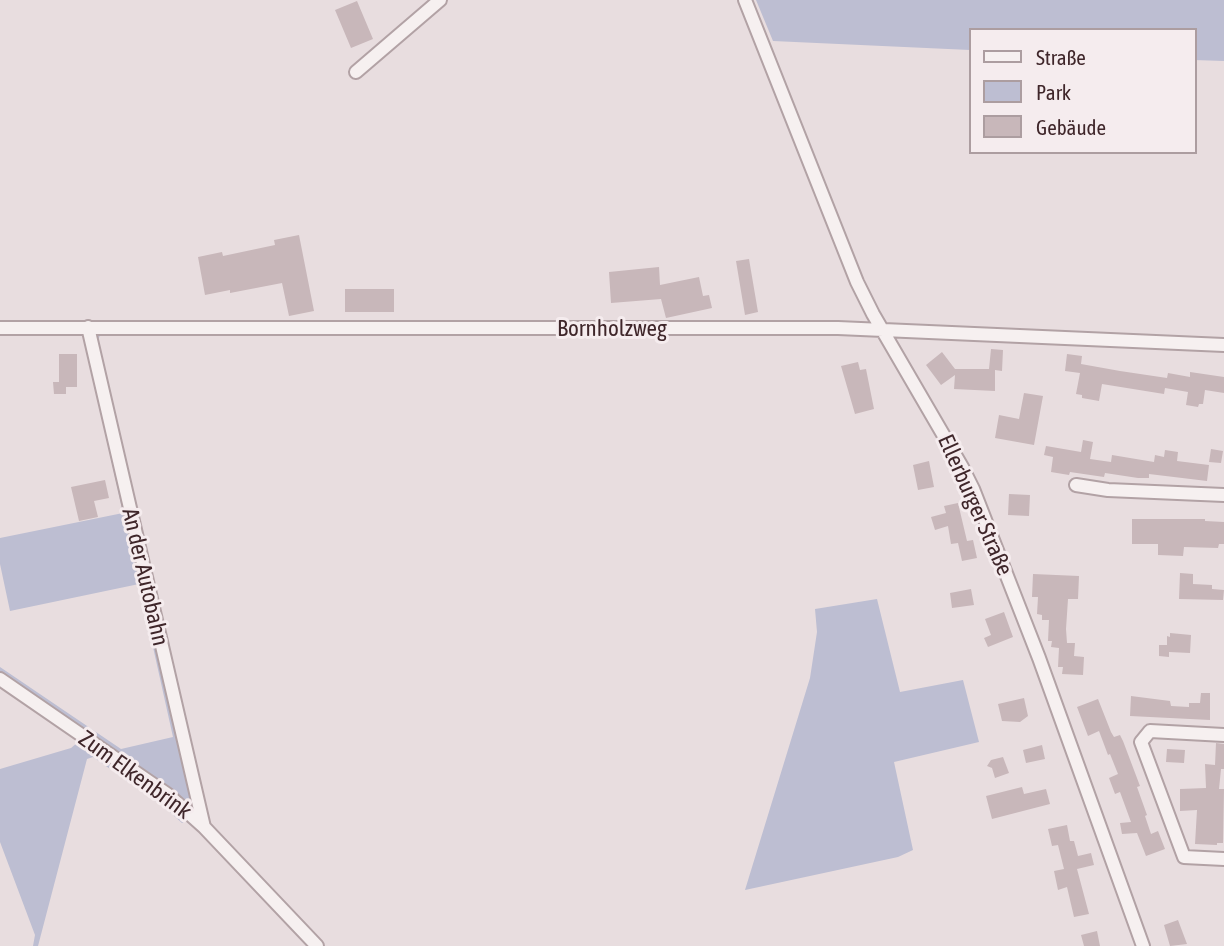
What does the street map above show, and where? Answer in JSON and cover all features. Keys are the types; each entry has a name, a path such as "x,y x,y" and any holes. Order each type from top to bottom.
{"street":[{"path":"356,72 440,0"},
{"name":"Ellerburger Straße","path":"745,0 840,244 882,328 973,489 1043,668 1143,946"},
{"name":"An der Autobahn","path":"88,327 204,827"},
{"name":"Bornholzweg","path":"0,328 882,328 1224,345"},
{"path":"1076,485 1108,490 1224,495"},
{"name":"Zum Elkenbrink","path":"0,679 167,794 204,827 317,946"},
{"path":"1224,735 1150,731 1141,742 1184,857 1224,859"},
{"path":"167,794 180,793 192,779"}],"green space":[{"path":"756,0 1224,0 1224,61 1196,60 1196,28 968,28 968,50 773,41"},
{"path":"101,333 98,340 203,813 182,823 163,806 93,757 87,759 38,946 33,946 35,935 0,842 0,769 71,748 77,743 75,738 0,686 0,667 121,749 173,737 139,584 10,611 0,564 0,538 123,513 83,334"},
{"path":"877,599 900,692 963,680 979,742 894,762 913,850 898,857 745,890 810,678 817,632 815,609"}],"building":[{"path":"357,1 373,39 351,48 335,10"},
{"path":"299,235 314,311 289,316 282,283 205,295 198,257 222,252 223,256 275,245 274,240"},
{"path":"749,259 758,312 745,315 736,261"},
{"path":"659,267 660,285 699,277 703,296 709,295 712,308 666,318 661,299 611,303 609,272"},
{"path":"345,289 394,289 394,312 345,312"},
{"path":"991,349 1003,350 1002,371 995,370 995,391 954,389 955,375 941,385 926,365 942,352 955,369 989,369"},
{"path":"59,354 77,354 77,387 66,387 66,394 54,394 53,382 59,382"},
{"path":"1067,354 1082,356 1081,364 1167,378 1168,373 1190,377 1190,372 1224,377 1224,393 1205,390 1203,404 1198,407 1186,405 1188,392 1165,388 1164,394 1102,384 1099,401 1082,398 1082,395 1076,394 1080,373 1065,371"},
{"path":"858,362 860,370 866,369 874,409 855,414 841,366"},
{"path":"1024,393 1043,396 1034,445 995,438 999,415 1019,419"},
{"path":"1083,440 1093,442 1090,459 1111,462 1112,455 1154,462 1155,455 1164,457 1165,450 1178,452 1177,461 1209,465 1207,481 1149,474 1149,478 1138,478 1105,473 1104,477 1051,472 1053,457 1044,455 1046,446 1081,452"},
{"path":"1211,449 1223,451 1221,463 1209,462"},
{"path":"929,461 934,487 918,490 913,465"},
{"path":"105,480 109,498 94,501 98,517 79,521 71,487"},
{"path":"1009,494 1030,495 1029,516 1008,515"},
{"path":"958,503 967,541 973,540 977,558 962,561 958,543 951,544 948,526 935,530 931,517 946,513 944,506"},
{"path":"1132,519 1205,519 1224,522 1224,544 1219,544 1218,548 1184,547 1183,556 1158,555 1158,544 1132,544"},
{"path":"1180,573 1193,574 1193,584 1212,585 1212,589 1224,590 1223,600 1179,599"},
{"path":"1033,574 1079,576 1078,599 1068,599 1066,629 1067,643 1075,643 1074,656 1084,657 1083,675 1062,674 1063,667 1058,667 1059,648 1051,647 1052,641 1048,641 1049,620 1042,620 1042,615 1037,614 1038,597 1032,597"},
{"path":"971,589 974,605 952,608 950,593"},
{"path":"1004,612 1013,637 988,647 984,638 991,635 985,619"},
{"path":"1170,633 1191,635 1190,653 1169,652 1169,657 1159,656 1159,645 1167,645 1167,636 1170,637"},
{"path":"1201,693 1210,693 1210,720 1130,716 1131,696 1170,701 1171,706 1189,707 1189,703 1200,703"},
{"path":"1024,698 1028,716 1020,722 1002,721 998,704"},
{"path":"1098,699 1111,732 1114,737 1120,735 1123,741 1140,786 1137,787 1151,834 1158,831 1165,849 1146,856 1137,833 1122,834 1120,823 1131,822 1120,792 1115,794 1109,778 1118,774 1099,731 1088,736 1077,707"},
{"path":"1216,743 1224,744 1224,769 1221,769 1219,789 1224,789 1223,843 1195,844 1197,810 1180,811 1180,789 1206,788 1205,764 1215,765"},
{"path":"1042,745 1045,759 1026,763 1023,750"},
{"path":"1167,749 1185,750 1184,763 1166,762"},
{"path":"1003,757 1009,773 995,778 992,768 987,766 991,760"},
{"path":"1022,787 1024,794 1046,789 1050,804 992,819 986,796"},
{"path":"1067,825 1070,841 1074,841 1078,856 1091,853 1094,865 1077,869 1089,914 1074,917 1067,887 1058,890 1054,871 1064,869 1058,845 1052,846 1048,829"},
{"path":"1178,920 1187,944 1170,946 1164,925"},
{"path":"1097,931 1100,946 1084,946 1081,935"}]}
